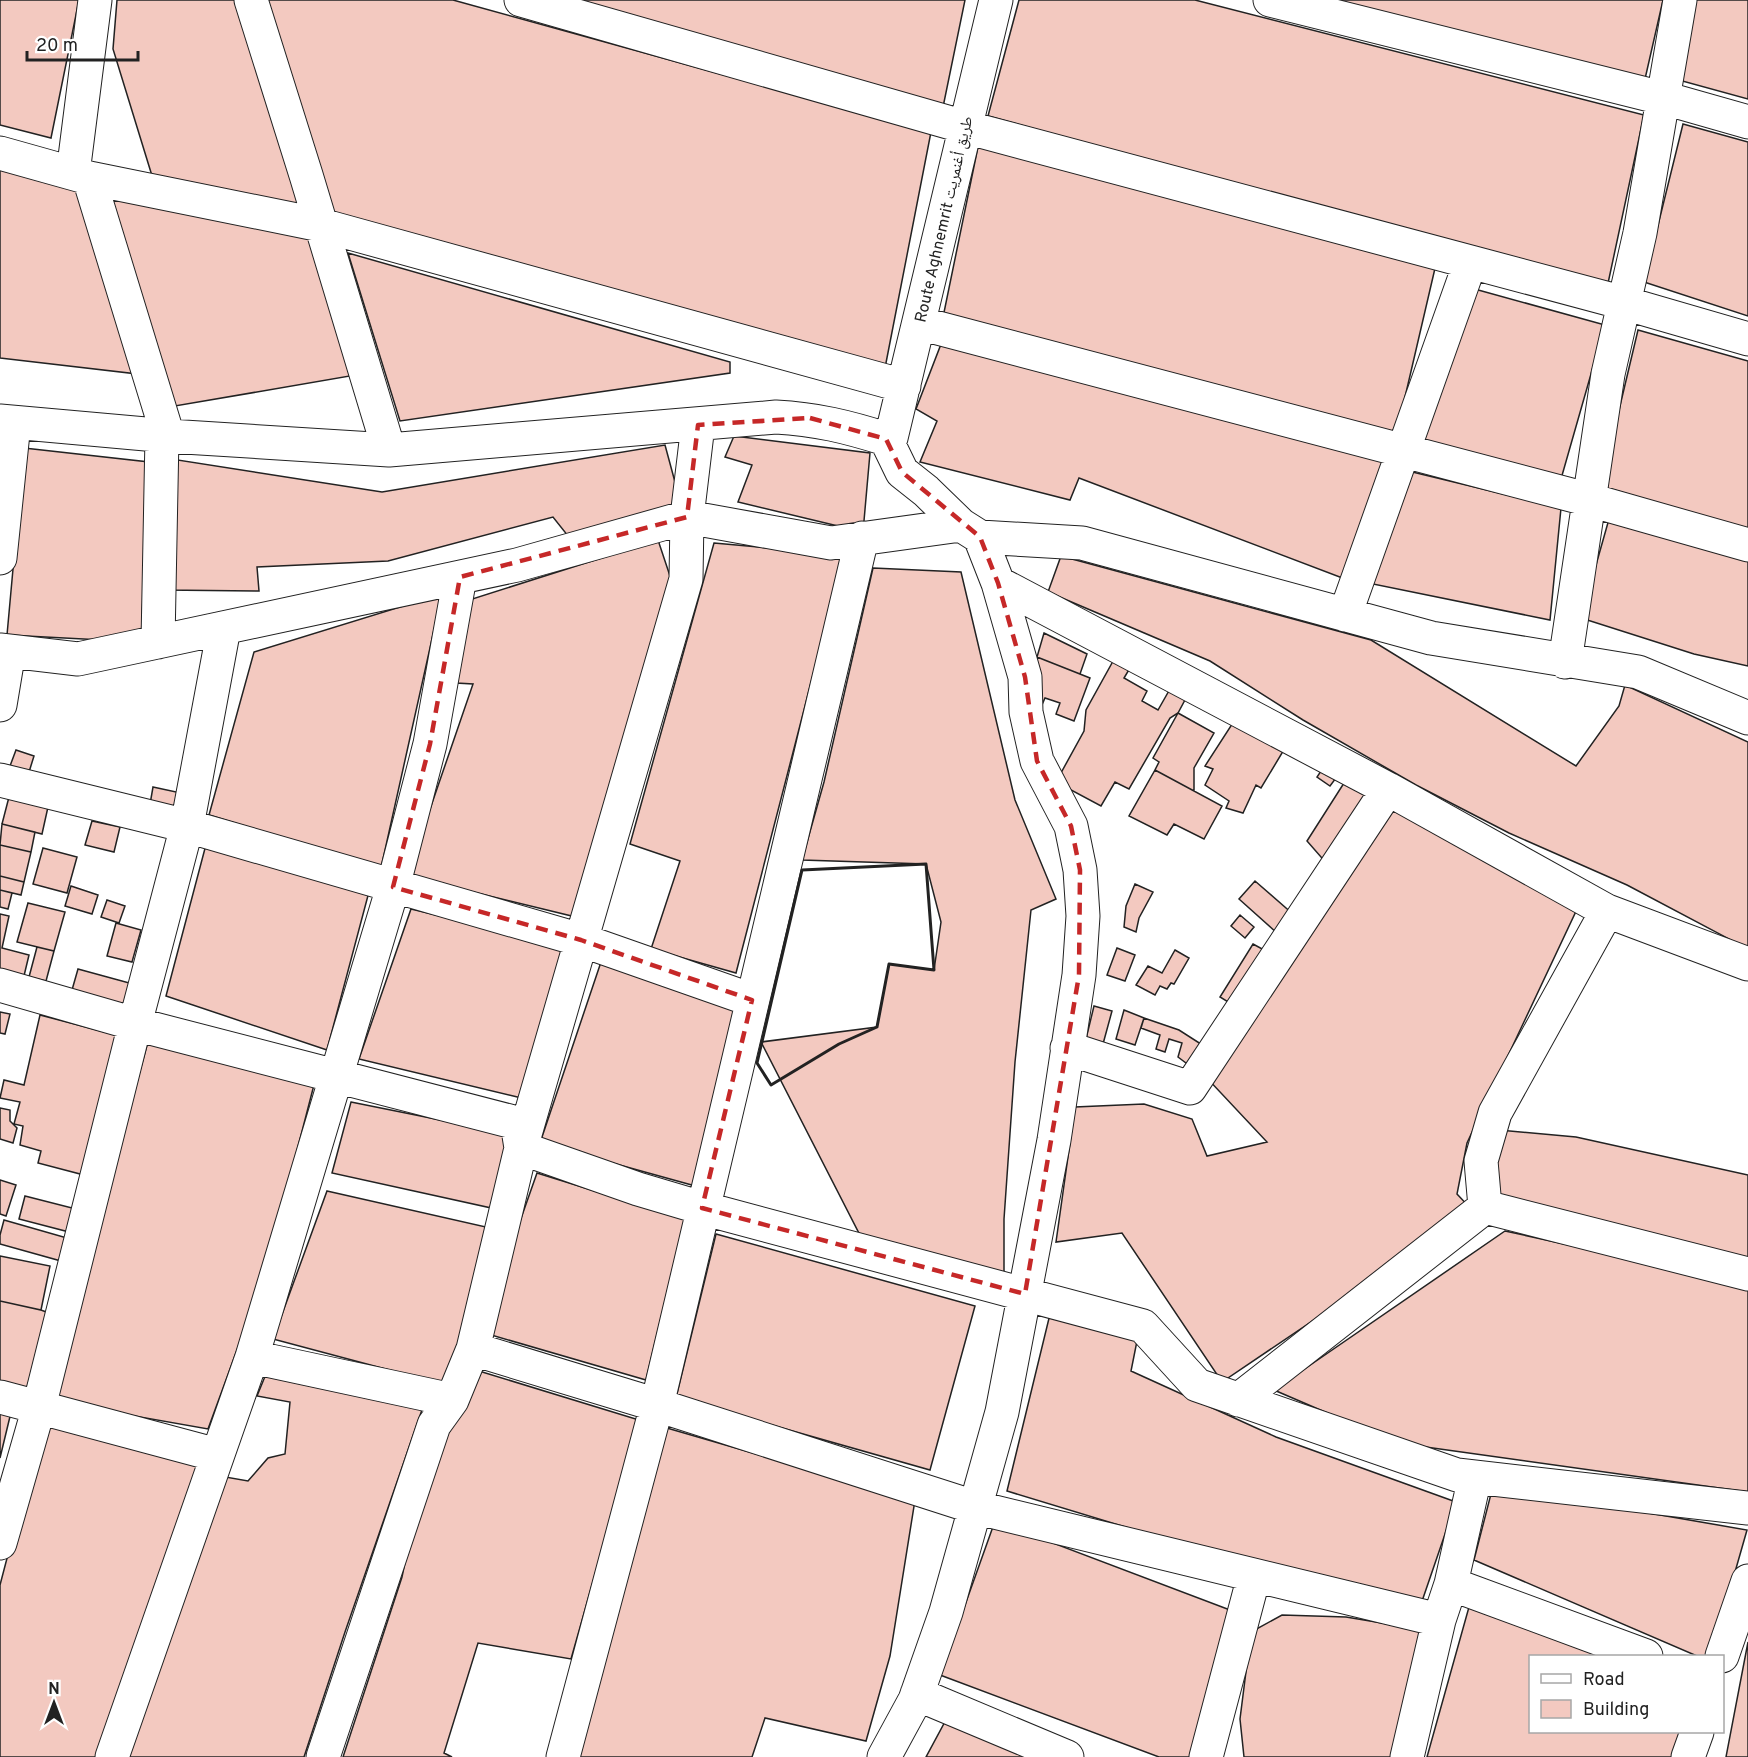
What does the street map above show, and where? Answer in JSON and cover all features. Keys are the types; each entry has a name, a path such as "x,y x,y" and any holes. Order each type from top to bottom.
{"street":[{"path":"95,0 81,176 165,436 158,642"},
{"path":"251,0 389,450"},
{"path":"521,0 965,128 1624,303 1748,339"},
{"name":"Route Aghnemrit طريق أغنمريت","path":"888,438 904,386 996,0"},
{"path":"1270,0 1662,98 1748,122"},
{"path":"1565,662 1608,374 1640,233 1680,0"},
{"path":"0,153 81,176 321,225 904,386"},
{"path":"1345,615 1470,262"},
{"path":"919,323 1590,500 1748,546"},
{"path":"0,558 7,422 165,436 389,450 776,417 810,418 841,424 888,438 902,472 926,490 970,531 998,583 1025,677 1026,712 1037,761 1071,826 1080,870 1083,916 1079,975 1054,1140 1002,1412 946,1612 917,1694 884,1757"},
{"path":"323,1757 434,1425 452,1400 473,1349 521,1148 686,579 687,518 698,424"},
{"path":"0,705 5,650 78,659 517,565 687,518 831,543 862,538 970,531 1082,543 1431,638 1565,662 1638,672 1748,718"},
{"path":"563,1757 657,1405 862,538"},
{"path":"112,1757 252,1357 393,887 430,744 460,577"},
{"path":"998,583 1388,789 1607,911 1748,964"},
{"path":"0,1543 39,1407 187,826 224,628"},
{"path":"0,780 187,826 581,940 752,1000"},
{"path":"1067,1048 1190,1088 1388,789"},
{"path":"1485,1207 1481,1161 1494,1113 1607,911"},
{"path":"0,986 135,1024 517,1123 521,1148"},
{"path":"521,1148 638,1189 702,1208 1143,1326 1197,1385 1456,1475 1748,1508"},
{"path":"1485,1207 1748,1274"},
{"path":"1238,1400 1485,1207"},
{"path":"473,1349 657,1405 975,1507 1439,1620"},
{"path":"252,1357 452,1400"},
{"path":"0,1397 217,1455"},
{"path":"1407,1757 1439,1620 1451,1584 1475,1477"},
{"path":"1206,1757 1254,1576"},
{"path":"1722,1655 1748,1581"},
{"path":"1451,1584 1643,1655"},
{"path":"917,1694 1067,1757"},
{"path":"1688,1757 1696,1733"}],"highlighted area":[{"path":"810,418 886,439 902,472 980,537 998,583 1025,677 1037,761 1071,826 1080,870 1079,975 1025,1294 702,1208 752,1000 581,940 393,887 430,744 460,577 687,517 698,425"}],"building":[{"path":"0,0 79,0 51,138 0,125"},
{"path":"117,0 239,0 309,214 153,179 113,49"},
{"path":"264,0 453,0 931,132 885,368 333,221"},
{"path":"567,0 965,0 942,112"},
{"path":"1019,0 1195,0 1644,115 1607,288 988,116"},
{"path":"1331,0 1663,0 1645,79"},
{"path":"1694,0 1748,0 1748,99 1675,79"},
{"path":"1683,124 1748,142 1748,316 1644,282"},
{"path":"979,142 1436,264 1395,440 941,327"},
{"path":"0,165 75,186 138,374 0,358"},
{"path":"116,187 308,228 350,376 175,406 110,202"},
{"path":"348,253 730,362 730,373 400,421"},
{"path":"1471,288 1605,325 1559,486 1414,439"},
{"path":"1638,330 1748,361 1748,530 1601,486"},
{"path":"943,339 1386,454 1345,579 1079,478 1070,500 920,462 937,421 916,409"},
{"path":"734,436 870,453 863,532 738,502 752,465 725,457"},
{"path":"665,445 682,508 572,541 553,517 388,561 257,567 259,591 163,590 178,460 382,492"},
{"path":"24,448 149,462 141,642 7,635"},
{"path":"1400,469 1561,508 1550,620 1368,583"},
{"path":"1609,519 1748,558 1748,666 1694,654 1581,618"},
{"path":"658,540 674,588 580,918 407,876 473,684 456,683 469,600"},
{"path":"714,543 844,555 736,973 651,949 680,861 630,844"},
{"path":"1061,556 1371,640 1576,766 1619,706 1625,685 1748,742 1748,949 1627,885 1509,833 1416,785 1303,720 1210,661 1048,592"},
{"path":"873,568 961,572 1015,800 1056,899 1031,910 1015,1062 1004,1219 1004,1277 862,1239 761,1042 877,1027 889,964 934,970 941,922 926,864 802,860 824,782"},
{"path":"442,594 381,868 209,815 254,652"},
{"path":"1044,633 1087,654 1080,674 1037,657"},
{"path":"1117,654 1133,663 1124,678 1147,691 1142,701 1158,710 1170,689 1186,698 1178,713 1170,718 1129,789 1115,782 1101,806 1056,782 1084,731 1086,710"},
{"path":"1037,657 1090,678 1074,721 1056,714 1060,703 1045,698 1038,714 1031,709"},
{"path":"1178,713 1214,733 1194,768 1194,791 1155,770 1159,762 1153,758"},
{"path":"1236,718 1285,748 1261,788 1256,785 1243,813 1226,808 1229,801 1205,785 1213,769 1205,766"},
{"path":"16,750 34,756 29,772 10,766"},
{"path":"1325,765 1339,774 1330,786 1317,777"},
{"path":"1155,770 1222,806 1204,839 1174,824 1167,835 1129,816"},
{"path":"1344,783 1370,795 1328,865 1307,841"},
{"path":"153,787 181,793 177,815 149,810"},
{"path":"9,797 48,807 42,834 2,824"},
{"path":"1386,801 1578,907 1467,1143 1457,1194 1474,1212 1222,1382 1122,1233 1056,1242 1075,1107 1144,1104 1192,1119 1207,1156 1267,1142 1205,1076"},
{"path":"92,821 120,827 114,852 85,845"},
{"path":"2,824 35,832 31,852 0,845"},
{"path":"208,837 370,888 327,1050 166,996"},
{"path":"0,845 31,852 24,882 0,876"},
{"path":"43,848 77,857 67,893 33,884"},
{"path":"0,876 24,882 21,895 0,890"},
{"path":"1255,881 1294,915 1277,933 1239,899"},
{"path":"1135,884 1153,892 1139,918 1136,932 1124,927 1126,906"},
{"path":"71,886 98,895 92,914 65,906"},
{"path":"0,890 12,893 8,909 0,907"},
{"path":"107,900 125,906 119,923 101,917"},
{"path":"28,903 65,912 54,951 17,942"},
{"path":"411,909 574,948 526,1099 359,1059"},
{"path":"0,914 9,916 2,948 29,955 23,980 0,975"},
{"path":"1240,915 1254,927 1245,938 1231,926"},
{"path":"116,923 141,930 132,962 107,956"},
{"path":"1253,944 1266,951 1233,1005 1220,997"},
{"path":"37,947 54,951 46,981 29,977"},
{"path":"1117,948 1135,955 1125,981 1107,975"},
{"path":"1175,950 1189,958 1174,984 1171,983 1167,989 1160,986 1155,995 1136,985 1148,966 1162,973"},
{"path":"601,962 736,1008 699,1187 540,1143"},
{"path":"78,969 133,984 127,1005 72,990"},
{"path":"1094,1006 1112,1011 1103,1044 1086,1039"},
{"path":"1124,1010 1144,1018 1135,1045 1116,1039"},
{"path":"0,1012 10,1014 5,1034 0,1033"},
{"path":"40,1015 120,1036 84,1175 38,1163 41,1151 20,1145 23,1126 14,1124 20,1102 0,1098 4,1080 24,1085"},
{"path":"1144,1018 1179,1030 1204,1046 1190,1066 1178,1057 1182,1043 1169,1039 1165,1052 1156,1049 1160,1035 1141,1028"},
{"path":"149,1038 316,1077 266,1271 208,1429 49,1401"},
{"path":"351,1102 510,1134 496,1209 332,1173"},
{"path":"0,1108 10,1110 10,1121 17,1128 13,1143 0,1139"},
{"path":"1499,1130 1576,1137 1748,1175 1748,1262 1495,1206"},
{"path":"537,1173 685,1219 646,1380 481,1332"},
{"path":"0,1180 16,1185 6,1216 0,1214"},
{"path":"327,1191 486,1227 453,1387 273,1339"},
{"path":"25,1196 80,1210 73,1233 19,1219"},
{"path":"4,1220 67,1238 61,1261 0,1244"},
{"path":"1505,1231 1748,1284 1748,1492 1397,1443 1274,1390"},
{"path":"716,1234 975,1306 930,1470 676,1398"},
{"path":"0,1256 50,1266 41,1310 0,1301"},
{"path":"0,1301 54,1315 34,1399 0,1391"},
{"path":"1051,1310 1137,1341 1131,1371 1276,1437 1456,1502 1420,1607 1247,1564 1007,1491"},
{"path":"479,1371 639,1420 571,1659 478,1643 444,1753 452,1757 343,1757 402,1577 419,1494"},
{"path":"266,1374 424,1404 304,1757 124,1757 220,1476 248,1481 268,1458 285,1454 290,1402 257,1396"},
{"path":"0,1402 13,1404 0,1458"},
{"path":"43,1421 200,1461 102,1757 0,1757 0,1585"},
{"path":"660,1426 915,1500 890,1656 866,1741 765,1718 752,1757 575,1757"},
{"path":"1493,1486 1747,1530 1711,1655 1695,1655 1474,1560"},
{"path":"995,1521 1230,1610 1190,1757 1159,1757 940,1675"},
{"path":"1469,1607 1597,1655 1529,1655 1529,1733 1684,1733 1676,1757 1427,1757"},
{"path":"1282,1615 1346,1617 1430,1631 1394,1757 1244,1757 1240,1719 1251,1632"},
{"path":"1748,1642 1748,1757 1726,1757"},
{"path":"947,1718 1030,1757 926,1757"}],"wall":[{"path":"926,864 934,970 889,964 877,1027 839,1044 771,1085 757,1063 802,870 926,864"}]}
